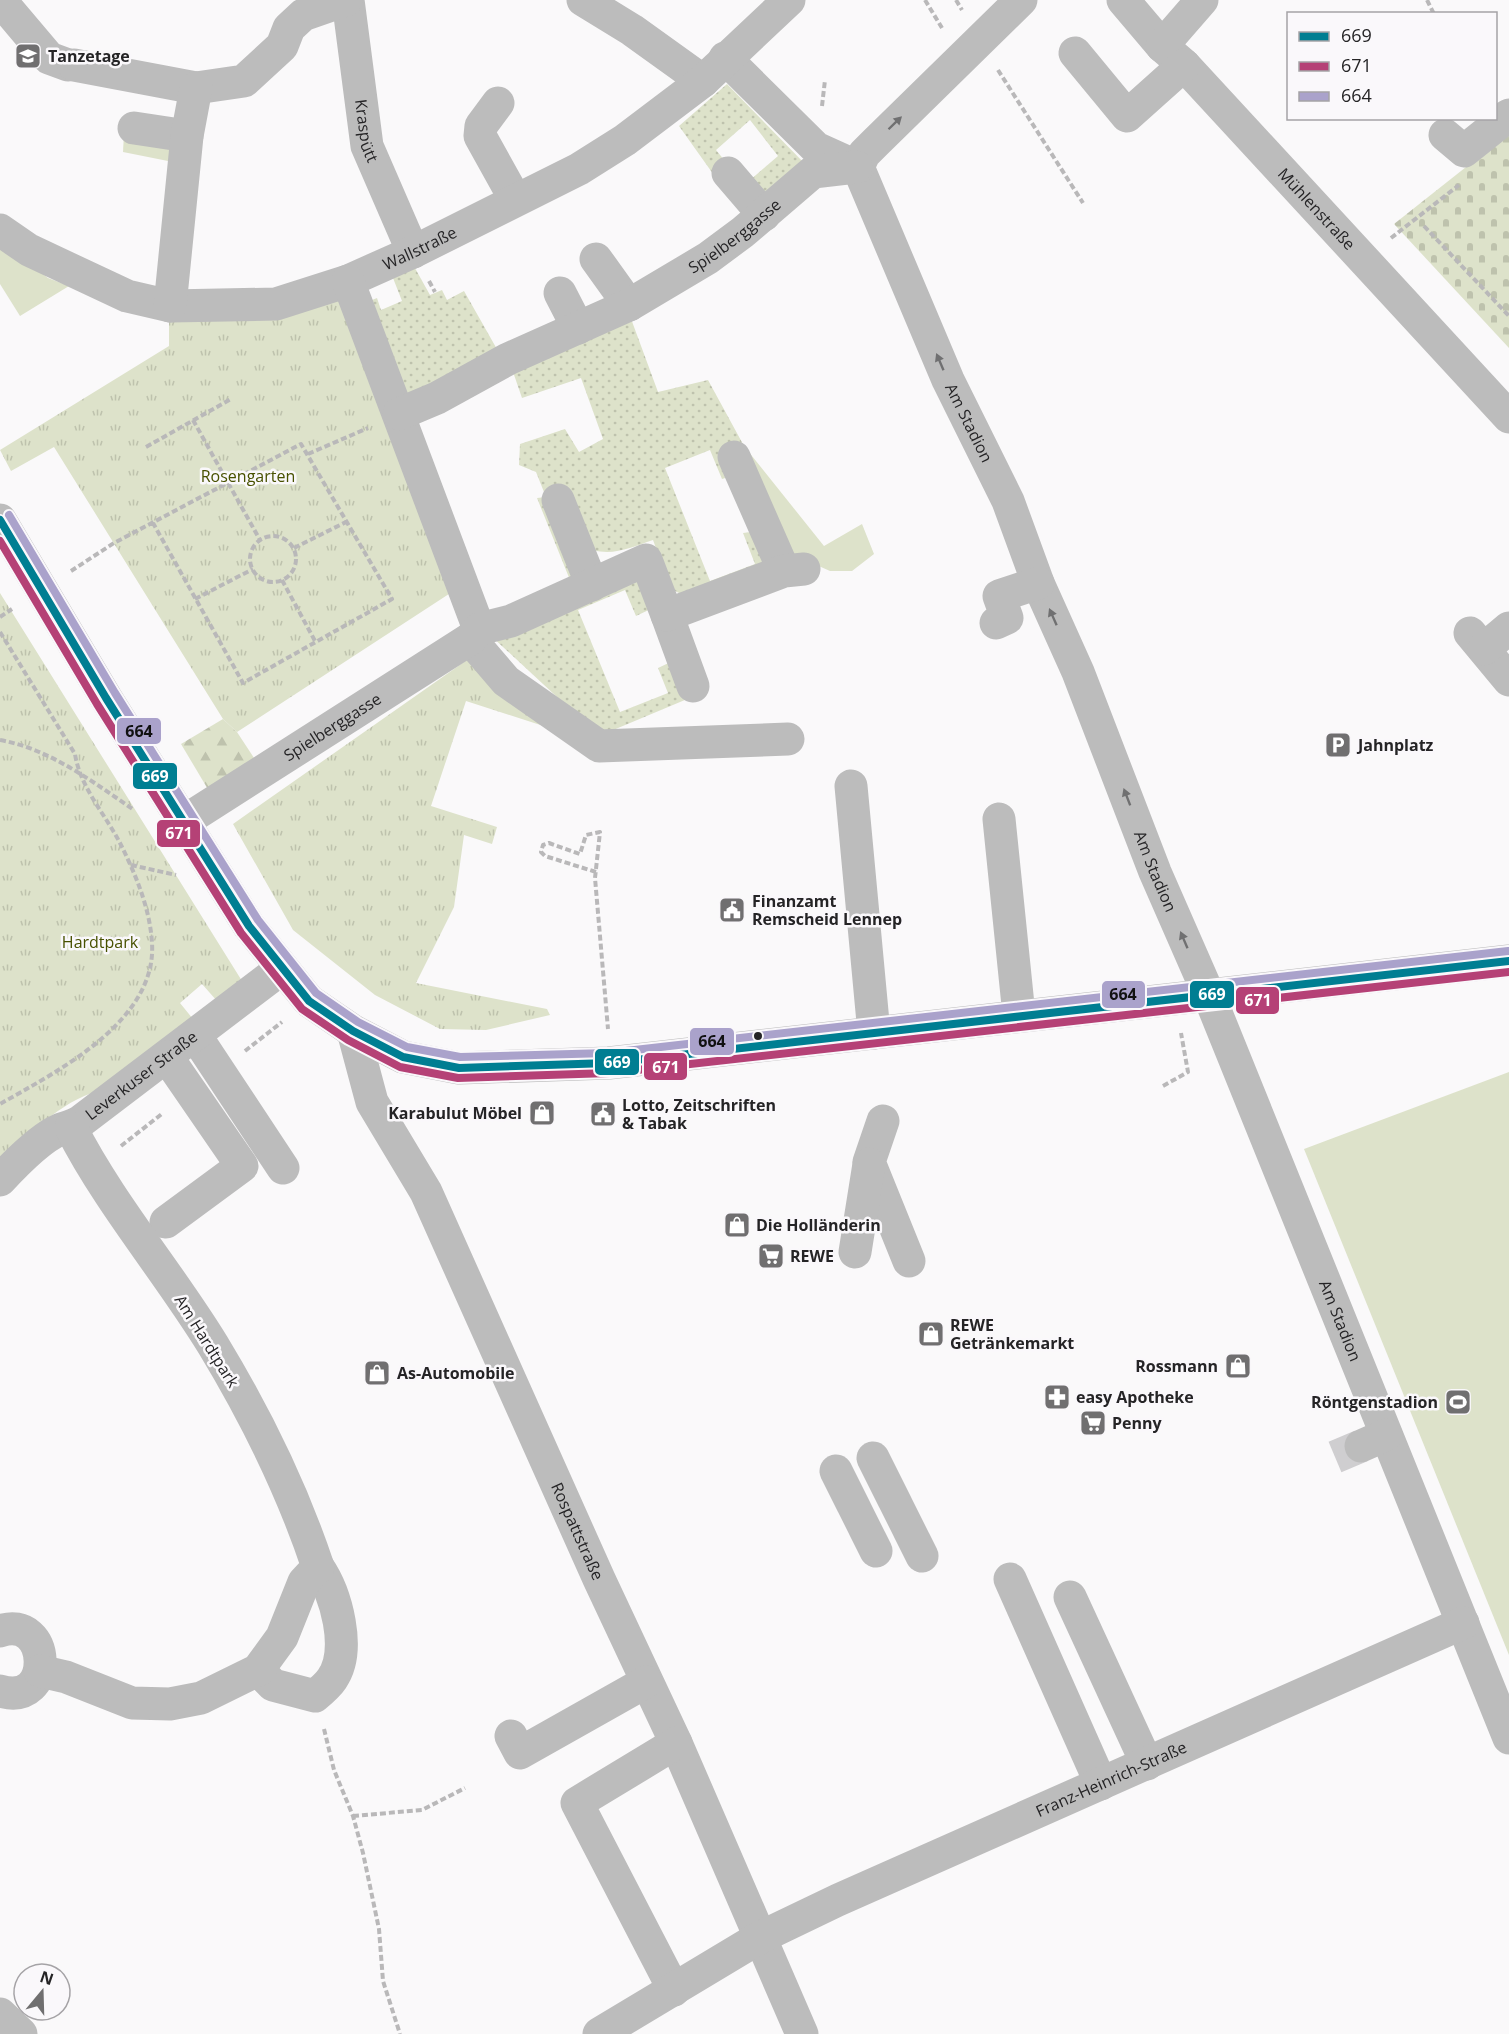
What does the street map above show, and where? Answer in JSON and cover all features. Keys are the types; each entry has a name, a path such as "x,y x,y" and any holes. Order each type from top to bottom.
{"street":[{"name":"Kraspütt","path":"0,0 49,58 71,65 196,88 244,81 282,46 289,28 303,15 347,0 367,146 413,252"},
{"path":"583,0 632,30 714,69 816,148 858,167 864,154 1021,0"},
{"name":"Wallstraße","path":"0,230 29,250 99,285 127,296 170,306 276,304 359,292 413,252 579,169 616,146 714,69 789,0"},
{"name":"Mühlenstraße","path":"1123,0 1509,417"},
{"path":"1075,53 1127,116 1173,56 1202,0"},
{"path":"170,306 187,136 196,88"},
{"path":"498,103 481,126 480,136 516,199"},
{"path":"1445,135 1464,152 1509,115"},
{"path":"134,128 187,136"},
{"name":"Spielberggasse","path":"399,414 437,398 502,346 578,328 628,305 708,258 813,172 858,167"},
{"name":"Am Stadion","path":"858,167 948,380 1008,501 1038,583 1078,672 1155,872 1208,993 1374,1440 1463,1623 1509,1738"},
{"path":"728,173 764,214"},
{"path":"596,259 628,305"},
{"path":"359,292 474,634 506,681 599,747 788,739"},
{"path":"560,293 578,328"},
{"path":"667,615 794,570 734,457"},
{"path":"558,500 592,585"},
{"path":"0,520 183,822 249,926 281,969 309,1001 353,1031 403,1057 459,1068 609,1063 1208,993 1509,961"},
{"name":"Spielberggasse","path":"183,822 474,634 511,621 646,560 693,686"},
{"path":"996,623 1007,618 999,596 1038,583"},
{"path":"1509,628 1477,641 1509,680"},
{"path":"851,786 874,1033"},
{"path":"999,819 1019,1016"},
{"name":"Leverkuser Straße","path":"0,1180 43,1141 59,1130 71,1128 281,969"},
{"name":"Rospattstraße","path":"353,1031 372,1102 426,1192 646,1682 676,1743 802,2034"},
{"path":"195,1035 283,1168"},
{"path":"166,1222 242,1166 167,1057"},
{"path":"855,1252 869,1162 884,1121"},
{"name":"Am Hardtpark","path":"71,1128 213,1345 263,1434 298,1508 318,1567 329,1583 340,1620 340,1657 333,1678 315,1696"},
{"path":"869,1162 909,1261"},
{"path":"873,1458 922,1556"},
{"path":"836,1471 876,1551"},
{"path":"40,1671 66,1677 132,1703 170,1704 201,1698 258,1670 282,1637 304,1582 318,1567"},
{"path":"1010,1579 1101,1784"},
{"path":"1070,1597 1147,1764"},
{"name":"Franz-Heinrich-Straße","path":"599,2034 759,1938 838,1900 1463,1623"},
{"path":"0,1691 15,1693 26,1689 40,1671 42,1661 34,1640 2,1624"},
{"path":"258,1670 273,1685 315,1696"},
{"path":"511,1736 520,1753 646,1682"},
{"path":"674,1990 577,1803 676,1743"},
{"path":"0,2014 21,2034"}],"path":[{"path":"925,0 947,37"},
{"path":"979,42 1083,204"},
{"path":"1364,260 1464,181"},
{"path":"1424,226 1509,316"},
{"path":"1504,310 1509,304"},
{"path":"146,447 231,399"},
{"path":"193,420 260,540"},
{"path":"308,454 340,439"},
{"path":"82,563 114,543 226,482 301,444 392,599 243,683 153,523"},
{"path":"294,548 348,521"},
{"path":"278,536 288,541 294,548 295,567 290,575 274,582 262,579 253,569 251,553 260,540 278,536"},
{"path":"195,599 253,569"},
{"path":"282,580 315,641"},
{"path":"0,617 11,610"},
{"path":"0,632 75,754 78,772 110,824 130,864 148,916 152,945 148,967 132,1009 118,1026 100,1041 0,1104"},
{"path":"0,740 30,749 78,772 142,816"},
{"path":"596,872 545,856 541,852 543,845 549,843 580,854 586,835 600,832 596,872 609,1063"},
{"path":"130,864 183,877"},
{"path":"1163,1086 1188,1072 1175,997"},
{"path":"238,1057 309,1001"},
{"path":"117,1148 165,1112"},
{"path":"315,1696 334,1770 352,1816 379,1929 383,1981 400,2034"},
{"path":"352,1816 422,1810 465,1788"}],"green space":[{"path":"727,84 807,166 763,203 749,181 778,156 750,120 716,150 729,166 716,178 679,126"},
{"path":"124,133 176,140 173,162 123,152"},
{"path":"1509,133 1509,348 1394,224"},
{"path":"0,241 48,278 69,286 20,316 0,284"},
{"path":"411,261 430,295 442,290 447,300 464,291 502,358 407,399 372,300 377,298 381,310 402,301 393,278"},
{"name":"Rosengarten","path":"337,292 452,592 237,732 223,719 54,447 11,471 0,450 169,346 169,317"},
{"path":"630,316 658,392 708,380 744,446 735,475 722,479 710,450 665,468 710,581 755,564 743,533 759,531 767,565 683,595 671,589 653,540 616,551 593,550 580,575 570,580 537,498 546,497 536,472 519,465 520,444 565,429 579,452 603,439 581,378 522,398 511,366"},
{"path":"744,446 824,546 862,524 874,554 852,571 830,571 794,555"},
{"path":"641,579 655,607 636,616 625,590 578,610 620,712 668,693 658,668 677,659 692,697 599,736 489,634"},
{"name":"Hardtpark","path":"0,593 242,981 217,1001 202,984 180,1003 193,1019 98,1091 58,1111 0,1164"},
{"path":"474,655 602,745 466,701 431,806 497,827 492,844 464,835 454,907 416,983 547,1009 550,1015 486,1030 440,1029 375,995 293,930 233,824"},
{"path":"223,719 237,732 256,761 209,791 181,744"},
{"name":"Röntgenstadion","path":"1509,1072 1509,1655 1304,1149"}],"tunnel":[{"path":"1335,1457 1361,1446"}],"transit line":[{"name":"664","path":"9,515 115,693 258,920 316,993 358,1022 407,1047 460,1057 608,1053 1508,951"},
{"name":"669","path":"0,520 106,698 249,926 309,1001 353,1031 403,1057 459,1068 609,1063 1509,961"},
{"name":"671","path":"0,541 97,704 241,933 302,1009 348,1040 400,1067 458,1078 610,1073 1509,972"}],"place":[{"name":"Tanzetage","path":"28,56"},
{"name":"Jahnplatz","path":"1338,745"},
{"name":"Finanzamt Remscheid Lennep","path":"732,910"},
{"name":"Karabulut Möbel","path":"542,1113"},
{"name":"Lotto, Zeitschriften & Tabak","path":"603,1114"},
{"name":"Die Holländerin","path":"737,1225"},
{"name":"REWE","path":"771,1256"},
{"name":"REWE Getränkemarkt","path":"931,1334"},
{"name":"Rossmann","path":"1238,1366"},
{"name":"As-Automobile","path":"377,1373"},
{"name":"easy Apotheke","path":"1057,1397"},
{"name":"Röntgenstadion","path":"1458,1402"},
{"name":"Penny","path":"1093,1423"}]}
